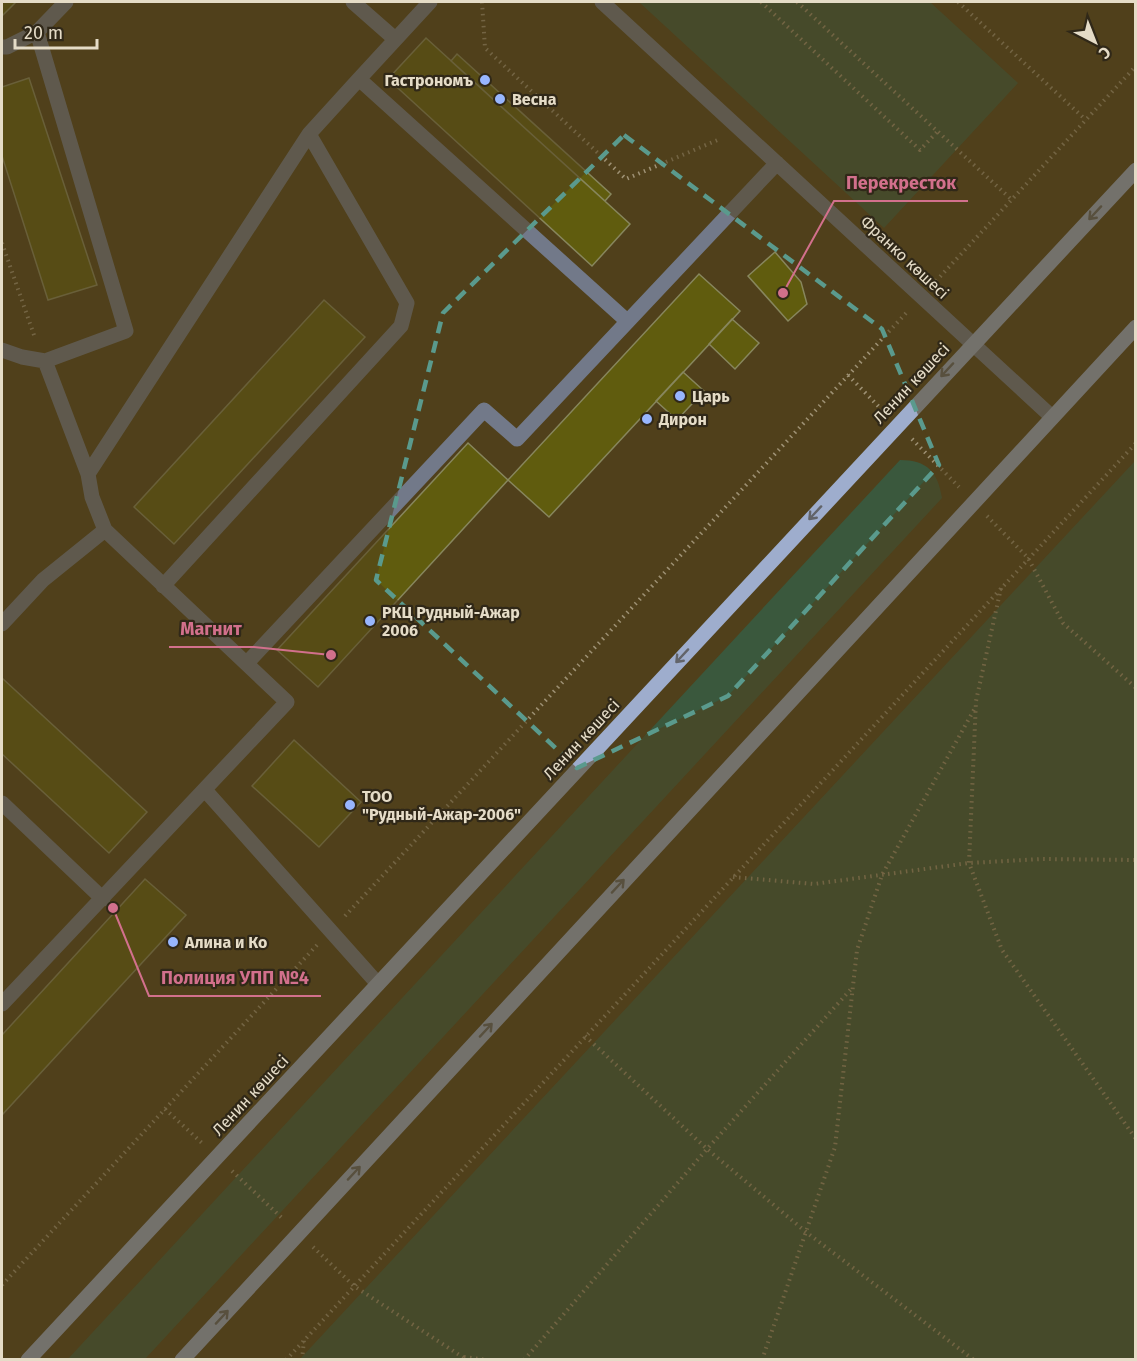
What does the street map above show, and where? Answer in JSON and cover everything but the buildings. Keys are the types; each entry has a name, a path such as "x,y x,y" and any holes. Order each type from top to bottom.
{"main road":[{"name":"Ленин көшесі","path":"28,1359 972,343 1136,170"},
{"path":"182,1359 1136,327"}],"street":[{"path":"2,47 7,47 37,32 66,2"},
{"path":"353,2 395,39"},
{"path":"88,474 309,134 430,2"},
{"name":"Франко көшесі","path":"602,2 1052,417"},
{"path":"2,350 22,357 45,361 126,331 37,32"},
{"path":"359,79 627,321"},
{"path":"163,586 401,326 407,303 309,134"},
{"path":"247,663 484,410 516,439 777,163"},
{"path":"2,1004 287,702 105,530 92,497 88,474 45,361"},
{"path":"2,624 43,580 105,530"},
{"path":"205,790 378,984"},
{"path":"2,803 103,899"}],"path":[{"path":"482,2 485,48 626,179 741,130"},
{"path":"761,2 920,150 937,132"},
{"path":"797,2 1012,200"},
{"path":"958,2 1086,120"},
{"path":"2,1285 1136,66"},
{"path":"2,243 27,321 45,361"},
{"path":"848,375 1028,558 1064,623 1136,688"},
{"path":"286,1359 1136,443"},
{"path":"1002,587 975,708 969,863 1002,950 1136,1139"},
{"path":"762,1359 835,1147 857,950 882,875 975,708"},
{"path":"733,877 814,884 969,863 1042,859 1136,860"},
{"path":"524,1359 706,1149 853,987"},
{"path":"585,1036 706,1149 806,1232 974,1359"},
{"path":"165,1109 354,1286 466,1358 487,1359"},
{"path":"302,1359 304,1340"}],"highlighted area":[{"path":"624,135 882,329 939,465 728,696 577,768 376,580 443,313"}],"green space":[{"path":"639,2 930,2 1018,83 884,228"},
{"path":"900,460 917,462 930,469 938,481 942,498 145,1359 68,1359"},
{"path":"1135,461 1135,1359 300,1359"}],"place":[{"name":"Гастрономъ","path":"485,80"},
{"name":"Весна","path":"500,99"},
{"name":"Перекресток","path":"783,293"},
{"name":"Царь","path":"680,396"},
{"name":"Дирон","path":"647,419"},
{"name":"РКЦ Рудный-Ажар 2006","path":"370,621"},
{"name":"Магнит","path":"331,655"},
{"name":"ТОО \"Рудный-Ажар-2006\"","path":"350,805"},
{"name":"Полиция УПП №4","path":"113,908"},
{"name":"Алина и Ко","path":"173,942"}]}
